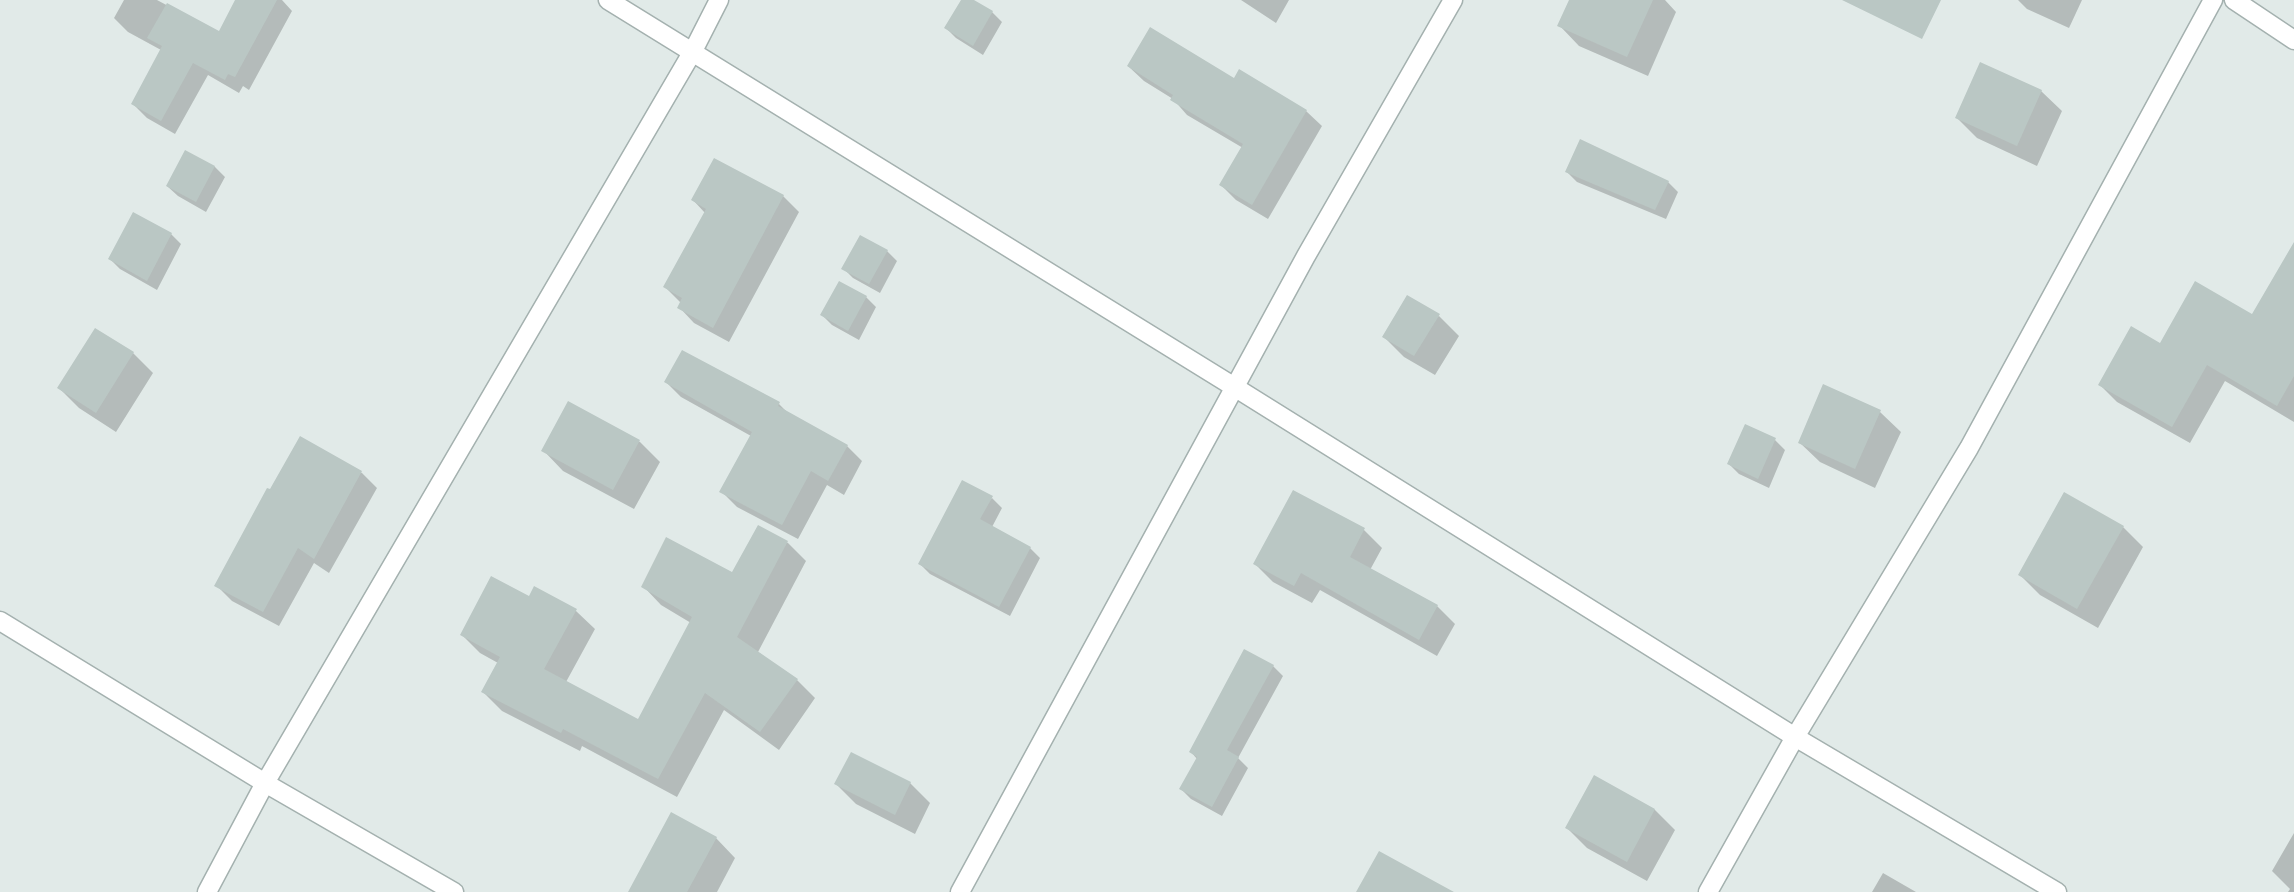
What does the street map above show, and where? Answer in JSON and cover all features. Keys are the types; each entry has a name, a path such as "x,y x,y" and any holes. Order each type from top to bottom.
{"street":[{"path":"608,0 1795,737 2056,892"},
{"path":"207,892 265,783 693,51 719,0"},
{"path":"960,892 1306,256 1453,0"},
{"path":"1708,892 1795,737 1969,448 2213,0"},
{"path":"2234,0 2294,40"},
{"path":"0,621 265,783 454,892"}],"building":[{"path":"235,0 277,0 235,77 228,74 225,80 193,63 161,121 131,104 162,46 147,38 167,3 219,31"},
{"path":"961,0 974,0 993,11 973,46 944,28"},
{"path":"1569,0 1653,0 1627,57 1557,26"},
{"path":"1842,0 1941,0 1922,39"},
{"path":"1150,27 1234,78 1239,69 1307,110 1252,205 1219,185 1243,144 1170,100 1173,95 1127,66"},
{"path":"1980,62 2042,90 2017,146 1955,118"},
{"path":"1580,139 1669,181 1655,210 1565,172"},
{"path":"185,150 215,166 196,202 166,186"},
{"path":"714,158 784,195 713,328 677,308 682,298 663,287 706,209 691,200"},
{"path":"133,212 172,233 147,281 108,259"},
{"path":"860,235 888,250 869,284 841,269"},
{"path":"2294,242 2294,376 2277,406 2207,365 2172,427 2098,385 2131,326 2160,343 2195,281 2252,314"},
{"path":"839,281 867,296 848,331 820,315"},
{"path":"1407,295 1440,314 1414,356 1382,337"},
{"path":"95,328 134,352 96,413 57,388"},
{"path":"682,350 780,402 778,406 848,445 828,481 811,471 782,525 719,492 752,432 664,382"},
{"path":"1823,384 1881,410 1855,469 1798,443"},
{"path":"568,401 640,440 613,490 541,451"},
{"path":"1745,424 1776,438 1758,479 1727,464"},
{"path":"300,436 362,471 314,559 298,548 263,612 214,586 267,488 270,489"},
{"path":"962,480 993,496 980,519 1031,547 999,607 918,564"},
{"path":"1293,490 1365,528 1350,557 1438,605 1419,640 1301,573 1294,586 1253,564"},
{"path":"2064,492 2124,526 2077,609 2018,575"},
{"path":"758,525 788,541 737,637 798,679 760,732 705,693 658,779 563,729 561,733 481,692 500,657 460,635 491,576 529,596 534,586 577,609 544,669 638,719 692,617 641,587 666,537 732,572"},
{"path":"1244,649 1274,665 1227,750 1239,757 1212,807 1179,789 1197,757 1189,752"},
{"path":"851,752 911,782 895,815 834,784"},
{"path":"1594,775 1655,809 1627,862 1565,828"},
{"path":"671,812 717,837 687,892 628,892"},
{"path":"1379,851 1454,892 1356,892"}]}
